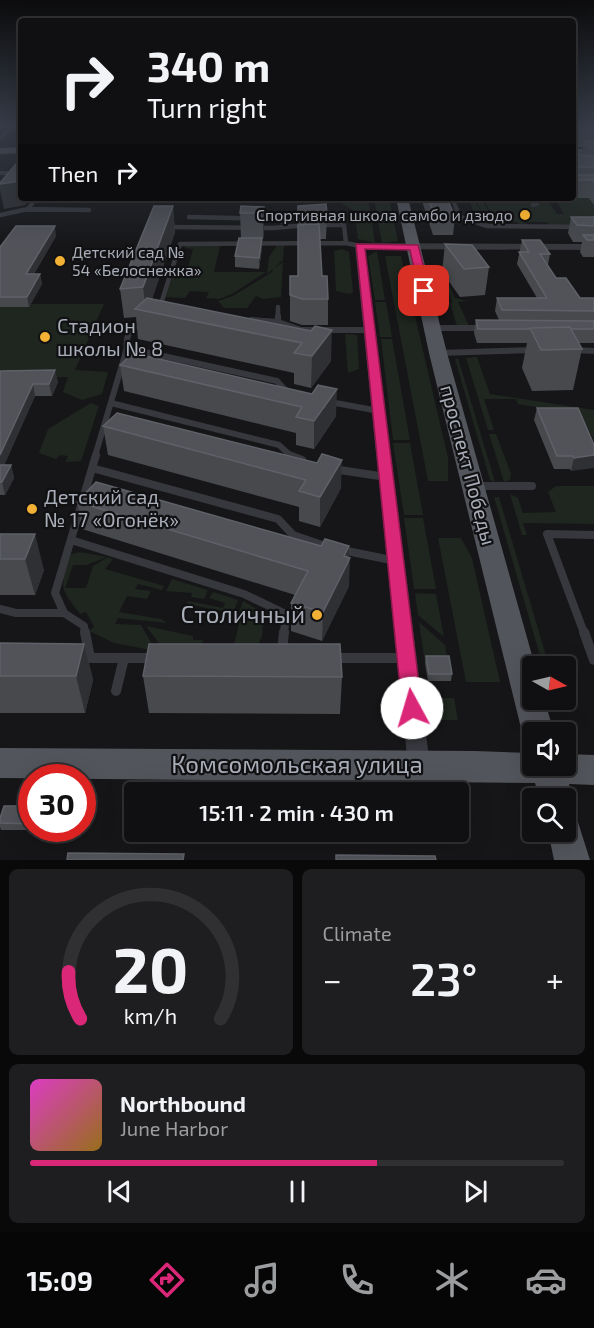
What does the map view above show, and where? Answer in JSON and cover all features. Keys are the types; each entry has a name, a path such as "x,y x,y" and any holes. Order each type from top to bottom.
{"main road":[{"name":"проспект Победы","path":"403,201 438,353 535,722"},
{"name":"Комсомольская улица","path":"0,763 419,766 550,778 594,770"},
{"path":"568,842 572,860"}],"street":[{"path":"419,766 369,330 353,245 465,250 594,247"}],"lane":[{"path":"0,173 18,173"},
{"path":"28,209 34,201"},
{"path":"453,201 460,217 487,226 594,227"},
{"path":"533,205 537,204 538,201"},
{"path":"0,215 28,209 89,210"},
{"path":"189,217 279,219 306,217"},
{"path":"279,219 286,225"},
{"path":"90,658 84,626 64,613 55,593 131,328 139,323 161,318 180,244 353,245 344,225 286,225 273,228 154,227"},
{"path":"278,307 278,322"},
{"path":"243,320 278,322 301,330 369,330"},
{"path":"433,328 496,328"},
{"path":"127,348 277,381 290,394"},
{"path":"438,353 537,350"},
{"path":"571,350 594,351"},
{"path":"323,401 378,411"},
{"path":"111,403 279,445 292,457 308,463"},
{"path":"92,468 278,519 293,535 318,545 396,561"},
{"path":"327,468 386,477"},
{"path":"474,486 532,486"},
{"path":"594,535 547,534 594,660"},
{"path":"71,540 244,594 286,614 281,658"},
{"path":"0,609 16,613 64,613"},
{"path":"79,658 169,658"},
{"path":"116,691 124,658"},
{"path":"270,658 293,658"},
{"path":"328,658 406,658"}],"shaded area":[{"path":"594,198 594,223 549,226 547,222 523,222 532,226 520,226 518,222 500,222 500,225 491,226 469,218 470,213 467,213 474,212 469,201 475,201 484,217 476,201 483,201 494,220 484,201 548,201 557,214 564,214 556,201"},
{"path":"341,201 368,201 375,243 358,239 354,211"},
{"path":"375,201 390,201 398,241 382,243"},
{"path":"278,244 284,244 283,260 274,268 283,262 281,297 263,299 256,296 247,308 224,308 218,301 233,296 272,272 273,269 267,274 269,257"},
{"path":"188,245 220,246 214,272 266,272 232,294 219,299 206,298 209,292 190,291 185,298 165,297 169,282 173,282 170,281 171,278 188,268 193,249 184,248"},
{"path":"342,249 349,252 353,292 350,294 336,291 334,251"},
{"path":"377,251 385,300 375,300 368,256"},
{"path":"385,256 401,256 448,458 448,481 428,481"},
{"path":"447,280 455,298 467,301 458,302 469,326 457,326 445,281"},
{"path":"375,302 386,302 392,337 380,337"},
{"name":"Стадион школы № 8","path":"0,304 104,304 75,370 108,372 102,394 82,400 63,392 68,377 0,377 0,372 13,371 0,370"},
{"path":"345,334 357,335 359,369 348,373"},
{"path":"381,339 392,339 410,440 393,440"},
{"path":"477,357 490,394 594,410 594,440 581,415 518,404 516,399 484,399 494,430 488,430 466,358"},
{"path":"458,358 495,482 490,480 455,359"},
{"path":"91,403 99,406 81,461 65,462 68,456 60,455 56,459 39,453 48,429"},
{"path":"489,434 496,434 511,474 510,480 504,482"},
{"path":"393,443 410,443 423,515 404,515"},
{"path":"556,486 594,486 594,524 523,523 527,535 522,535 510,494 518,498 523,513 556,512 548,492"},
{"path":"494,497 499,497 546,656 540,656"},
{"path":"404,518 423,518 436,589 414,589"},
{"path":"438,538 461,538 472,558 500,682 466,682"},
{"path":"79,552 107,557 86,565 73,565 65,588 86,588 93,566 108,557 113,559 105,569 164,586 162,590 138,584 135,589 151,591 147,599 127,596 119,612 161,619 167,623 118,618 115,624 141,625 156,651 114,643 89,631 94,627 86,612 80,614 63,587 70,555"},
{"path":"172,579 208,590 204,599 191,597 192,593 166,591"},
{"path":"213,592 238,600 232,616 225,615 223,620 219,619 222,611 187,604 188,601 223,608 225,603 209,598"},
{"path":"415,593 436,594 444,637 418,615"},
{"path":"243,601 264,613 262,636 257,647 232,653 241,616 238,616"},
{"path":"419,622 445,645 448,663 425,663"},
{"path":"146,626 193,636 193,640 203,640 200,652 165,651"},
{"path":"430,698 454,698 458,720 433,720"}],"building":[{"path":"15,165 18,165 18,181 0,183"},
{"path":"576,165 594,165 594,167 576,167"},
{"path":"576,175 594,175 594,182 576,180"},
{"path":"429,201 448,201 455,217 435,217"},
{"path":"326,204 327,213 298,213 298,206"},
{"path":"154,206 173,206 143,287 120,289"},
{"path":"241,206 264,207 263,213 240,213"},
{"path":"571,217 594,217 594,226 577,225"},
{"path":"319,224 322,276 327,276 328,299 302,299 290,295 290,276 298,276 298,225"},
{"path":"16,226 55,226 26,274 40,274 27,297 0,297 0,247"},
{"path":"583,235 594,235 594,240 587,240"},
{"path":"239,238 262,238 259,258 235,256"},
{"path":"522,240 540,240 550,254 540,254 556,278 566,278 580,298 594,298 594,311 502,310 497,298 547,298 519,252 529,252"},
{"path":"445,244 472,245 489,267 464,269"},
{"path":"147,298 311,331 315,326 332,330 312,356 294,353 302,343 135,309"},
{"path":"476,320 594,321 594,329 571,329 570,327 478,329"},
{"path":"570,327 582,349 541,350 530,328"},
{"path":"133,353 312,394 318,385 337,389 314,421 296,417 302,407 120,365"},
{"path":"55,370 49,384 33,384 0,455 0,371"},
{"path":"537,408 578,408 594,445 594,455 574,458 573,456 557,456"},
{"path":"117,413 317,463 322,454 342,460 320,497 299,491 306,480 103,426"},
{"path":"0,465 11,465 2,482 0,482"},
{"path":"96,482 321,546 325,539 349,546 344,556 350,558 323,612 291,603 308,571 77,502"},
{"path":"0,534 35,534 25,559 0,559"},
{"path":"0,643 84,644 76,676 0,676"},
{"path":"149,644 340,644 342,677 143,676"},
{"path":"426,656 449,656 452,674 429,674"},
{"path":"4,806 18,806 18,824 0,823"},
{"path":"68,853 184,854 183,860 67,860"},
{"path":"336,855 435,856 436,860 336,860"}],"place":[{"name":"Спортивная школа самбо и дзюдо","path":"525,215"},
{"name":"Детский сад № 54 «Белоснежка»","path":"60,261"},
{"name":"Стадион школы № 8","path":"45,337"},
{"name":"Детский сад № 17 «Огонёк»","path":"32,509"},
{"name":"Столичный","path":"317,615"}],"route":[{"path":"412,708 360,246 414,247 424,291"}]}
